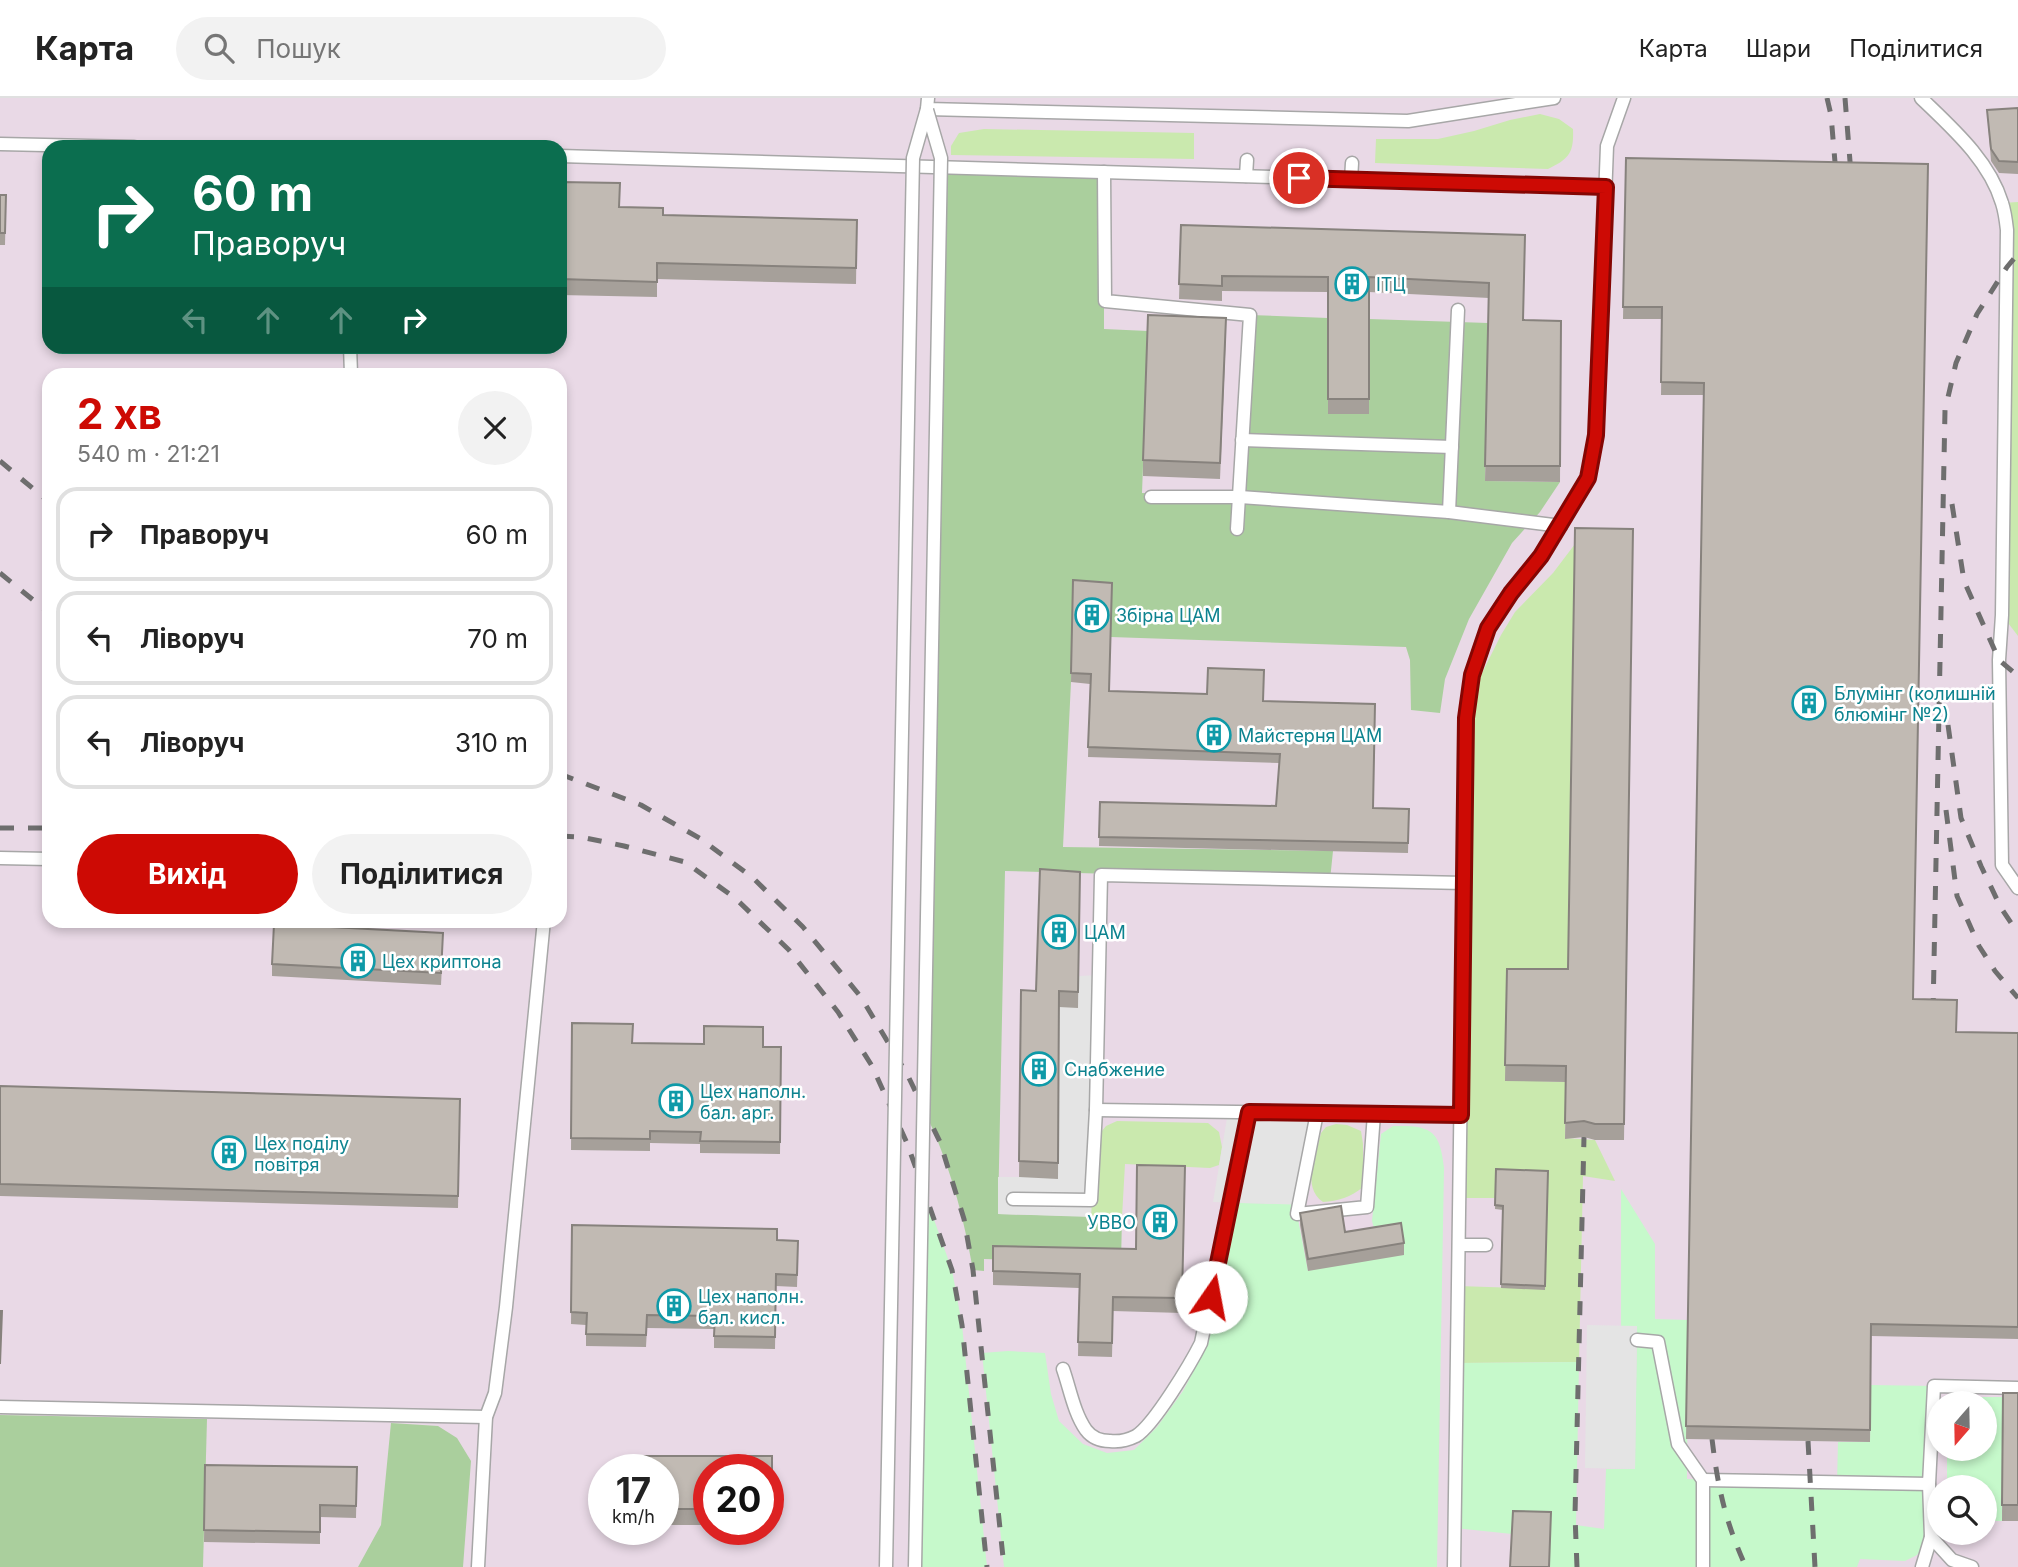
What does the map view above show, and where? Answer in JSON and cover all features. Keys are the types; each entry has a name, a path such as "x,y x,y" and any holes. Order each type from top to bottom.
{"lane":[{"path":"1454,1567 1466,718 1472,675 1488,628 1561,526 1588,478 1596,435 1607,146 1625,98"},
{"path":"1921,98 1971,149 1990,175 2002,203 2007,230 2012,300 1999,660 2002,865 2018,888"},
{"path":"928,104 1408,121 1548,99"},
{"path":"886,1567 913,158 928,104"},
{"path":"915,1567 941,158 928,104"},
{"path":"0,144 42,145"},
{"path":"567,156 1606,187"},
{"path":"1246,176 1247,160"},
{"path":"1351,180 1352,163"},
{"path":"1104,172 1105,301 1250,315 1237,530"},
{"path":"2002,203 2018,202"},
{"path":"1449,512 1458,310"},
{"path":"1242,440 1452,447"},
{"path":"1151,497 1240,498 1449,512 1561,526"},
{"path":"0,858 42,859"},
{"path":"1013,1199 1091,1200 1096,1110 1101,875 1464,883"},
{"path":"478,1567 486,1417 495,1393 506,1307 543,928"},
{"path":"1096,1110 1461,1115"},
{"path":"1063,1369 1079,1419 1096,1439 1123,1441 1136,1436 1146,1427 1190,1365 1201,1343 1249,1112"},
{"path":"1317,1113 1297,1214 1367,1207 1374,1114"},
{"path":"1459,1245 1486,1245"},
{"path":"1637,1340 1658,1342 1678,1444 1703,1480 1703,1567"},
{"path":"1929,1475 1934,1386 2018,1388"},
{"path":"0,1407 486,1417"},
{"path":"1703,1480 1927,1484"},
{"path":"1923,1567 1929,1545"},
{"path":"1938,1545 1952,1560 1972,1567"}],"shaded area":[{"path":"0,98 2018,98 2018,1567 0,1567"},
{"path":"1099,975 1091,1217 998,1214 998,1177 1019,1177 1059,1007 1079,976"},
{"path":"1228,1112 1325,1113 1305,1205 1213,1202"},
{"path":"1587,1325 1637,1326 1635,1469 1585,1468"}],"green space":[{"path":"1540,114 1559,119 1573,129 1569,154 1548,169 1375,163 1376,139 1438,139"},
{"path":"984,129 1194,133 1194,159 951,155 951,146 959,133"},
{"path":"941,168 1104,172 1104,329 1148,331 1142,493 1240,497 1250,315 1328,318 1328,414 1369,414 1369,319 1488,323 1485,481 1560,482 1540,512 1512,543 1469,619 1445,679 1440,713 1411,710 1410,660 1406,647 1111,637 1073,590 1063,847 1333,851 1330,880 1005,871 998,1214 1122,1217 1121,1263 984,1259 984,1271 973,1270 954,1188 924,1110"},
{"path":"2018,202 2018,636 2002,615 2002,203"},
{"path":"1575,544 1568,985 1505,1080 1566,1082 1565,1138 1595,1140 1615,1181 1583,1176 1579,1362 1457,1363 1458,1286 1545,1289 1548,1175 1496,1198 1460,1198 1466,718 1476,685 1515,612 1553,573"},
{"path":"1117,1121 1208,1123 1219,1132 1222,1147 1219,1165 1210,1168 1125,1164 1122,1217 1091,1217 1094,1141 1106,1126"},
{"path":"1336,1124 1361,1131 1363,1187 1344,1198 1323,1202 1316,1196 1313,1188 1312,1170 1321,1133 1326,1127"},
{"path":"1393,1126 1416,1127 1431,1132 1440,1145 1444,1168 1437,1567 1004,1567 982,1353 1045,1353 1051,1394 1059,1421 1083,1444 1107,1453 1134,1450 1157,1427 1183,1391 1208,1344 1238,1203 1299,1204 1297,1214 1308,1271 1374,1228 1372,1221 1381,1134"},
{"path":"922,1186 952,1270 962,1325 987,1567 915,1567"},
{"path":"1621,1189 1655,1244 1655,1319 1688,1320 1687,1479 1837,1482 1838,1442 1870,1442 1871,1385 1934,1386 1934,1391 1927,1391 1927,1461 1933,1461 1932,1475 1927,1475 1927,1542 1917,1555 1905,1561 1860,1559 1857,1567 1549,1567 1551,1525 1512,1534 1455,1528 1457,1363 1579,1362 1576,1525 1604,1529 1606,1469 1635,1469 1637,1327 1621,1326"},
{"path":"1997,1397 2004,1397 2002,1521 1997,1521 1997,1475 1947,1475 1947,1461 1997,1461"},
{"path":"0,1415 207,1419 203,1567 0,1567"},
{"path":"391,1423 438,1426 457,1438 471,1461 463,1567 358,1567 381,1525"}],"building":[{"path":"2018,108 2018,162 1999,161 1991,149 1987,110"},
{"name":"Блумінг (колишній блюмінг №2)","path":"1626,158 1928,164 1913,999 1957,1000 1956,1032 2018,1033 2018,1327 1871,1324 1870,1430 1686,1426 1704,383 1661,382 1662,307 1623,307"},
{"path":"567,182 620,183 619,207 663,208 663,215 857,220 856,268 657,263 657,282 567,279"},
{"path":"0,195 6,195 5,233 0,233"},
{"path":"1181,225 1525,235 1523,320 1561,321 1560,466 1485,466 1489,283 1369,277 1369,399 1328,399 1328,277 1222,276 1222,286 1179,284"},
{"path":"1148,315 1226,318 1220,463 1143,460"},
{"path":"1575,528 1633,529 1624,1124 1595,1124 1584,1121 1565,1123 1566,1066 1505,1065 1507,969 1568,969"},
{"path":"1073,580 1112,583 1109,691 1207,694 1208,668 1264,670 1263,701 1375,704 1373,808 1409,809 1408,843 1099,837 1100,802 1276,806 1280,754 1088,747 1091,674 1071,673"},
{"path":"1040,869 1080,872 1078,992 1059,991 1058,1163 1019,1161 1021,990 1036,991"},
{"name":"Цех криптона","path":"274,928 349,928 443,933 441,973 272,964"},
{"name":"Цех наполн. бал. арг.","path":"572,1023 633,1024 632,1043 704,1044 704,1026 763,1027 763,1047 781,1047 780,1142 700,1141 701,1132 650,1131 650,1139 571,1138"},
{"name":"Цех поділу повітря","path":"0,1086 460,1099 458,1196 0,1184"},
{"path":"1137,1165 1185,1166 1182,1298 1113,1297 1112,1343 1078,1342 1080,1274 993,1271 993,1246 1136,1249"},
{"path":"1496,1169 1548,1171 1545,1286 1501,1284 1503,1206 1495,1205"},
{"path":"1341,1206 1345,1232 1401,1223 1404,1243 1308,1259 1300,1213"},
{"name":"Цех наполн. бал. кисл.","path":"572,1225 777,1229 777,1240 798,1241 797,1275 776,1274 775,1337 714,1336 715,1316 647,1315 646,1335 586,1334 587,1313 571,1312"},
{"path":"0,1311 2,1311 0,1364"},
{"path":"2003,1393 2018,1393 2018,1505 2002,1505"},
{"path":"679,1456 693,1456 693,1509 679,1509"},
{"path":"205,1465 357,1467 356,1506 320,1505 320,1532 204,1530"},
{"path":"1513,1511 1551,1512 1549,1567 1510,1567"}],"railway":[{"path":"1827,98 1836,174"},
{"path":"1845,98 1851,174"},
{"path":"1933,1012 1945,410 1956,363 1977,314 2018,254"},
{"path":"0,461 42,496"},
{"path":"1952,504 1964,581 1999,660 2018,676"},
{"path":"0,573 42,607"},
{"path":"1948,725 1961,818 2001,908 2018,933"},
{"path":"567,777 641,805 701,839 753,878 803,927 861,997 908,1076 940,1142 964,1219 973,1270 1004,1567"},
{"path":"1946,810 1957,896 1979,946 1995,971 2018,998"},
{"path":"0,828 42,828"},
{"path":"567,836 624,846 685,862 735,898 789,950 838,1012 872,1066 907,1143 952,1270 962,1325 987,1567"},
{"path":"1577,1567 1575,1515 1584,1137"},
{"path":"1712,1439 1723,1504 1746,1567"},
{"path":"1808,1441 1815,1567"}],"place":[{"name":"ІТЦ","path":"1352,284"},
{"name":"Збірна ЦАМ","path":"1092,615"},
{"name":"Блумінг (колишній блюмінг №2)","path":"1809,703"},
{"name":"Майстерня ЦАМ","path":"1214,735"},
{"name":"ЦАМ","path":"1059,932"},
{"name":"Цех криптона","path":"358,961"},
{"name":"Снабжение","path":"1039,1069"},
{"name":"Цех наполн. бал. арг.","path":"676,1101"},
{"name":"Цех поділу повітря","path":"229,1153"},
{"name":"УВВО","path":"1160,1222"},
{"name":"Цех наполн. бал. кисл.","path":"674,1306"}],"route":[{"path":"1211,1297 1249,1112 1461,1115 1466,718 1472,675 1488,628 1511,593 1541,556 1588,478 1596,435 1606,187 1299,178"}]}
